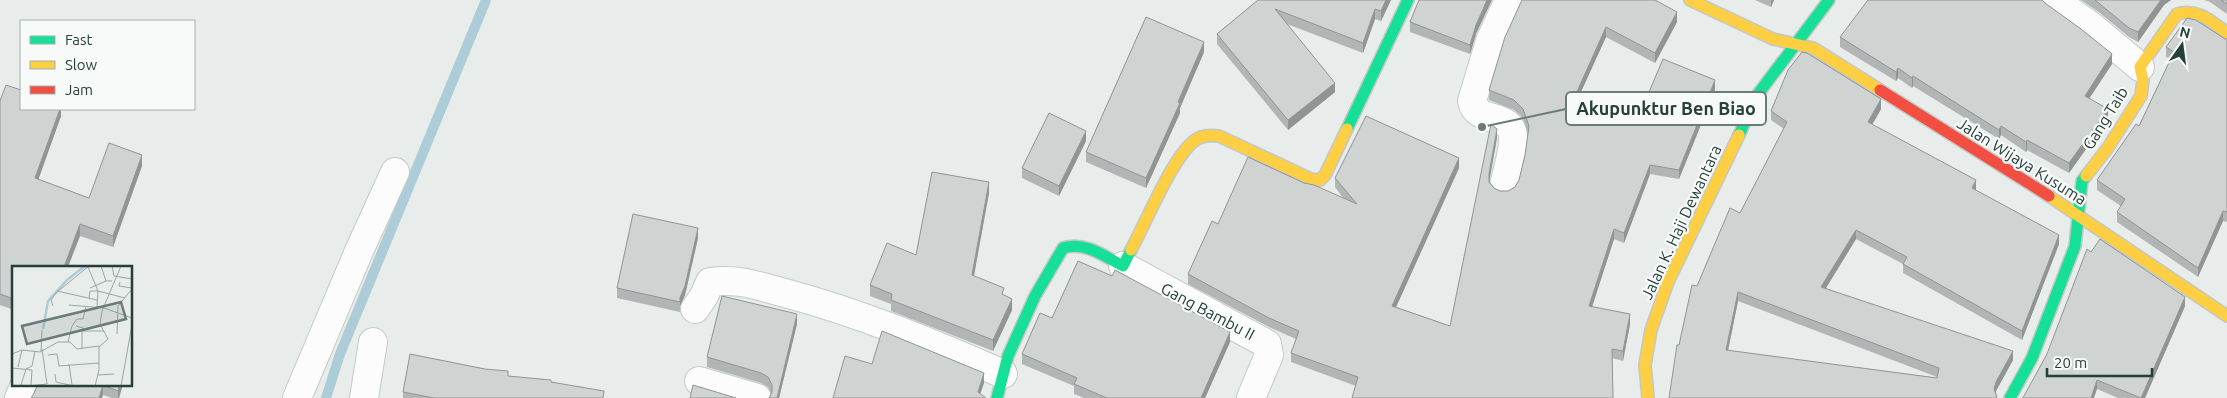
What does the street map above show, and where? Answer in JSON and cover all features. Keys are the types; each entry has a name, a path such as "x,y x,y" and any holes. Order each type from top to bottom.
{"street":[{"path":"695,309 704,296 710,282 740,281 816,302 874,321 1000,386 1008,356 1035,296 1063,248 1074,244 1083,246 1123,266 1176,164 1186,149 1199,137 1207,134 1219,136 1311,179 1320,180 1325,175 1408,0"},
{"path":"1504,186 1513,135 1510,126 1503,121 1479,114 1473,107 1472,102 1490,41 1510,0"},
{"name":"Jalan Wijaya Kusuma","path":"1690,0 1773,39 1813,48 2078,214 2227,316"},
{"name":"Jalan K. Haji Dewantara","path":"1648,398 1645,366 1651,330 1668,282 1758,94 1829,0"},
{"path":"2054,0 2091,26 2140,67 2176,14 2184,11 2196,11 2227,33"},
{"name":"Gang Taib","path":"2010,398 2032,358 2075,246 2082,181 2107,149 2141,96 2143,80 2140,67"},
{"path":"297,398 359,251 395,172"},
{"name":"Gang Bambu II","path":"1123,266 1267,344 1269,355 1251,398"},
{"path":"364,398 373,342"},
{"path":"698,382 757,398"},
{"path":"19,398 24,386"}],"building":[{"path":"1258,0 1386,0 1381,11 1375,9 1363,43 1275,9 1335,83 1288,120 1217,34"},
{"path":"1419,0 1487,0 1470,45 1410,22"},
{"path":"1522,0 1655,0 1677,12 1655,53 1606,27 1576,94 1638,118 1663,59 1715,80 1679,170 1650,165 1624,233 1614,229 1589,306 1630,314 1623,351 1612,349 1613,398 1352,398 1358,377 1291,353 1299,331 1269,318 1188,274 1212,221 1218,224 1248,157 1304,183 1314,185 1357,204 1335,178 1366,116 1459,158 1392,306 1450,326 1491,124 1497,129 1489,174 1489,182 1494,188 1500,191 1508,191 1515,187 1519,180 1525,155 1529,126 1523,109 1514,100 1489,90 1505,37"},
{"path":"1868,0 2042,0 2112,54 2085,96 2108,109 2069,163 2027,140 2026,142 2001,126 1999,130 1913,76 1912,78 1898,68 1896,72 1840,37"},
{"path":"2095,0 2161,0 2138,32 2129,28"},
{"path":"1146,17 1204,42 1178,102 1180,103 1146,178 1086,152"},
{"path":"2187,18 2196,20 2227,39 2227,212 2223,211 2198,268 2117,212 2125,199 2097,180 2136,124 2139,126 2174,52 2166,47"},
{"path":"1802,52 1807,53 1881,99 1868,122 1976,180 1972,188 2059,235 2022,331 1903,264 1907,257 1856,230 1821,287 2013,351 1996,382 1994,389 1996,398 1669,398 1677,345 1679,345 1692,285 1697,286 1730,208 1740,213 1787,122 1771,111 1788,70","holes":["1738,292 1939,368 1937,378 1726,350"]},
{"path":"6,85 20,90 20,110 60,110 35,178 89,198 109,143 142,155 113,236 80,224 64,266 12,266 12,298 0,294 0,101"},
{"path":"1049,113 1086,131 1059,186 1022,168"},
{"path":"932,172 989,182 972,275 1004,288 1002,294 1012,299 993,340 891,300 892,294 870,285 887,243 916,255"},
{"path":"633,214 698,228 680,302 617,288"},
{"path":"2100,239 2185,297 2141,398 2097,380 2091,398 2022,398 2047,354 2087,249 2091,252"},
{"path":"1078,261 1112,276 1115,270 1230,332 1201,398 1107,398 1074,384 1077,378 1022,354 1040,313 1052,318"},
{"path":"722,296 797,314 777,398 769,398 772,392 772,385 768,377 761,373 707,357"},
{"path":"882,331 984,373 978,392 986,398 833,398 845,356 872,364"},
{"path":"410,354 485,369 508,371 508,376 551,380 551,382 604,391 603,398 434,398 403,392"},
{"path":"693,385 736,398 690,398"},
{"path":"37,386 103,386 99,398 31,398"},
{"path":"106,386 119,386 118,391"}],"waterway":[{"path":"326,398 340,354 486,0"}],"traffic: fast":[{"path":"1347,129 1408,0"},
{"path":"1739,135 1758,94 1829,0"},
{"path":"2010,398 2032,358 2075,246 2082,181 2086,176"},
{"path":"997,398 1008,356 1035,296 1063,248 1071,246 1087,248 1123,266 1131,250"}],"traffic: slow":[{"path":"1690,0 1773,39 1813,48 1880,90"},
{"path":"2086,176 2107,149 2141,96 2143,80 2140,67 2177,14 2198,14 2210,20 2227,33"},
{"path":"1131,250 1176,162 1185,150 1199,138 1219,136 1311,179 1320,180 1325,175 1347,129"},
{"path":"1648,398 1645,365 1651,330 1668,282 1739,135"},
{"path":"2049,196 2227,316"}],"traffic: jam":[{"path":"1880,90 2049,196"}],"place":[{"name":"Akupunktur Ben Biao","path":"1482,127"}]}
